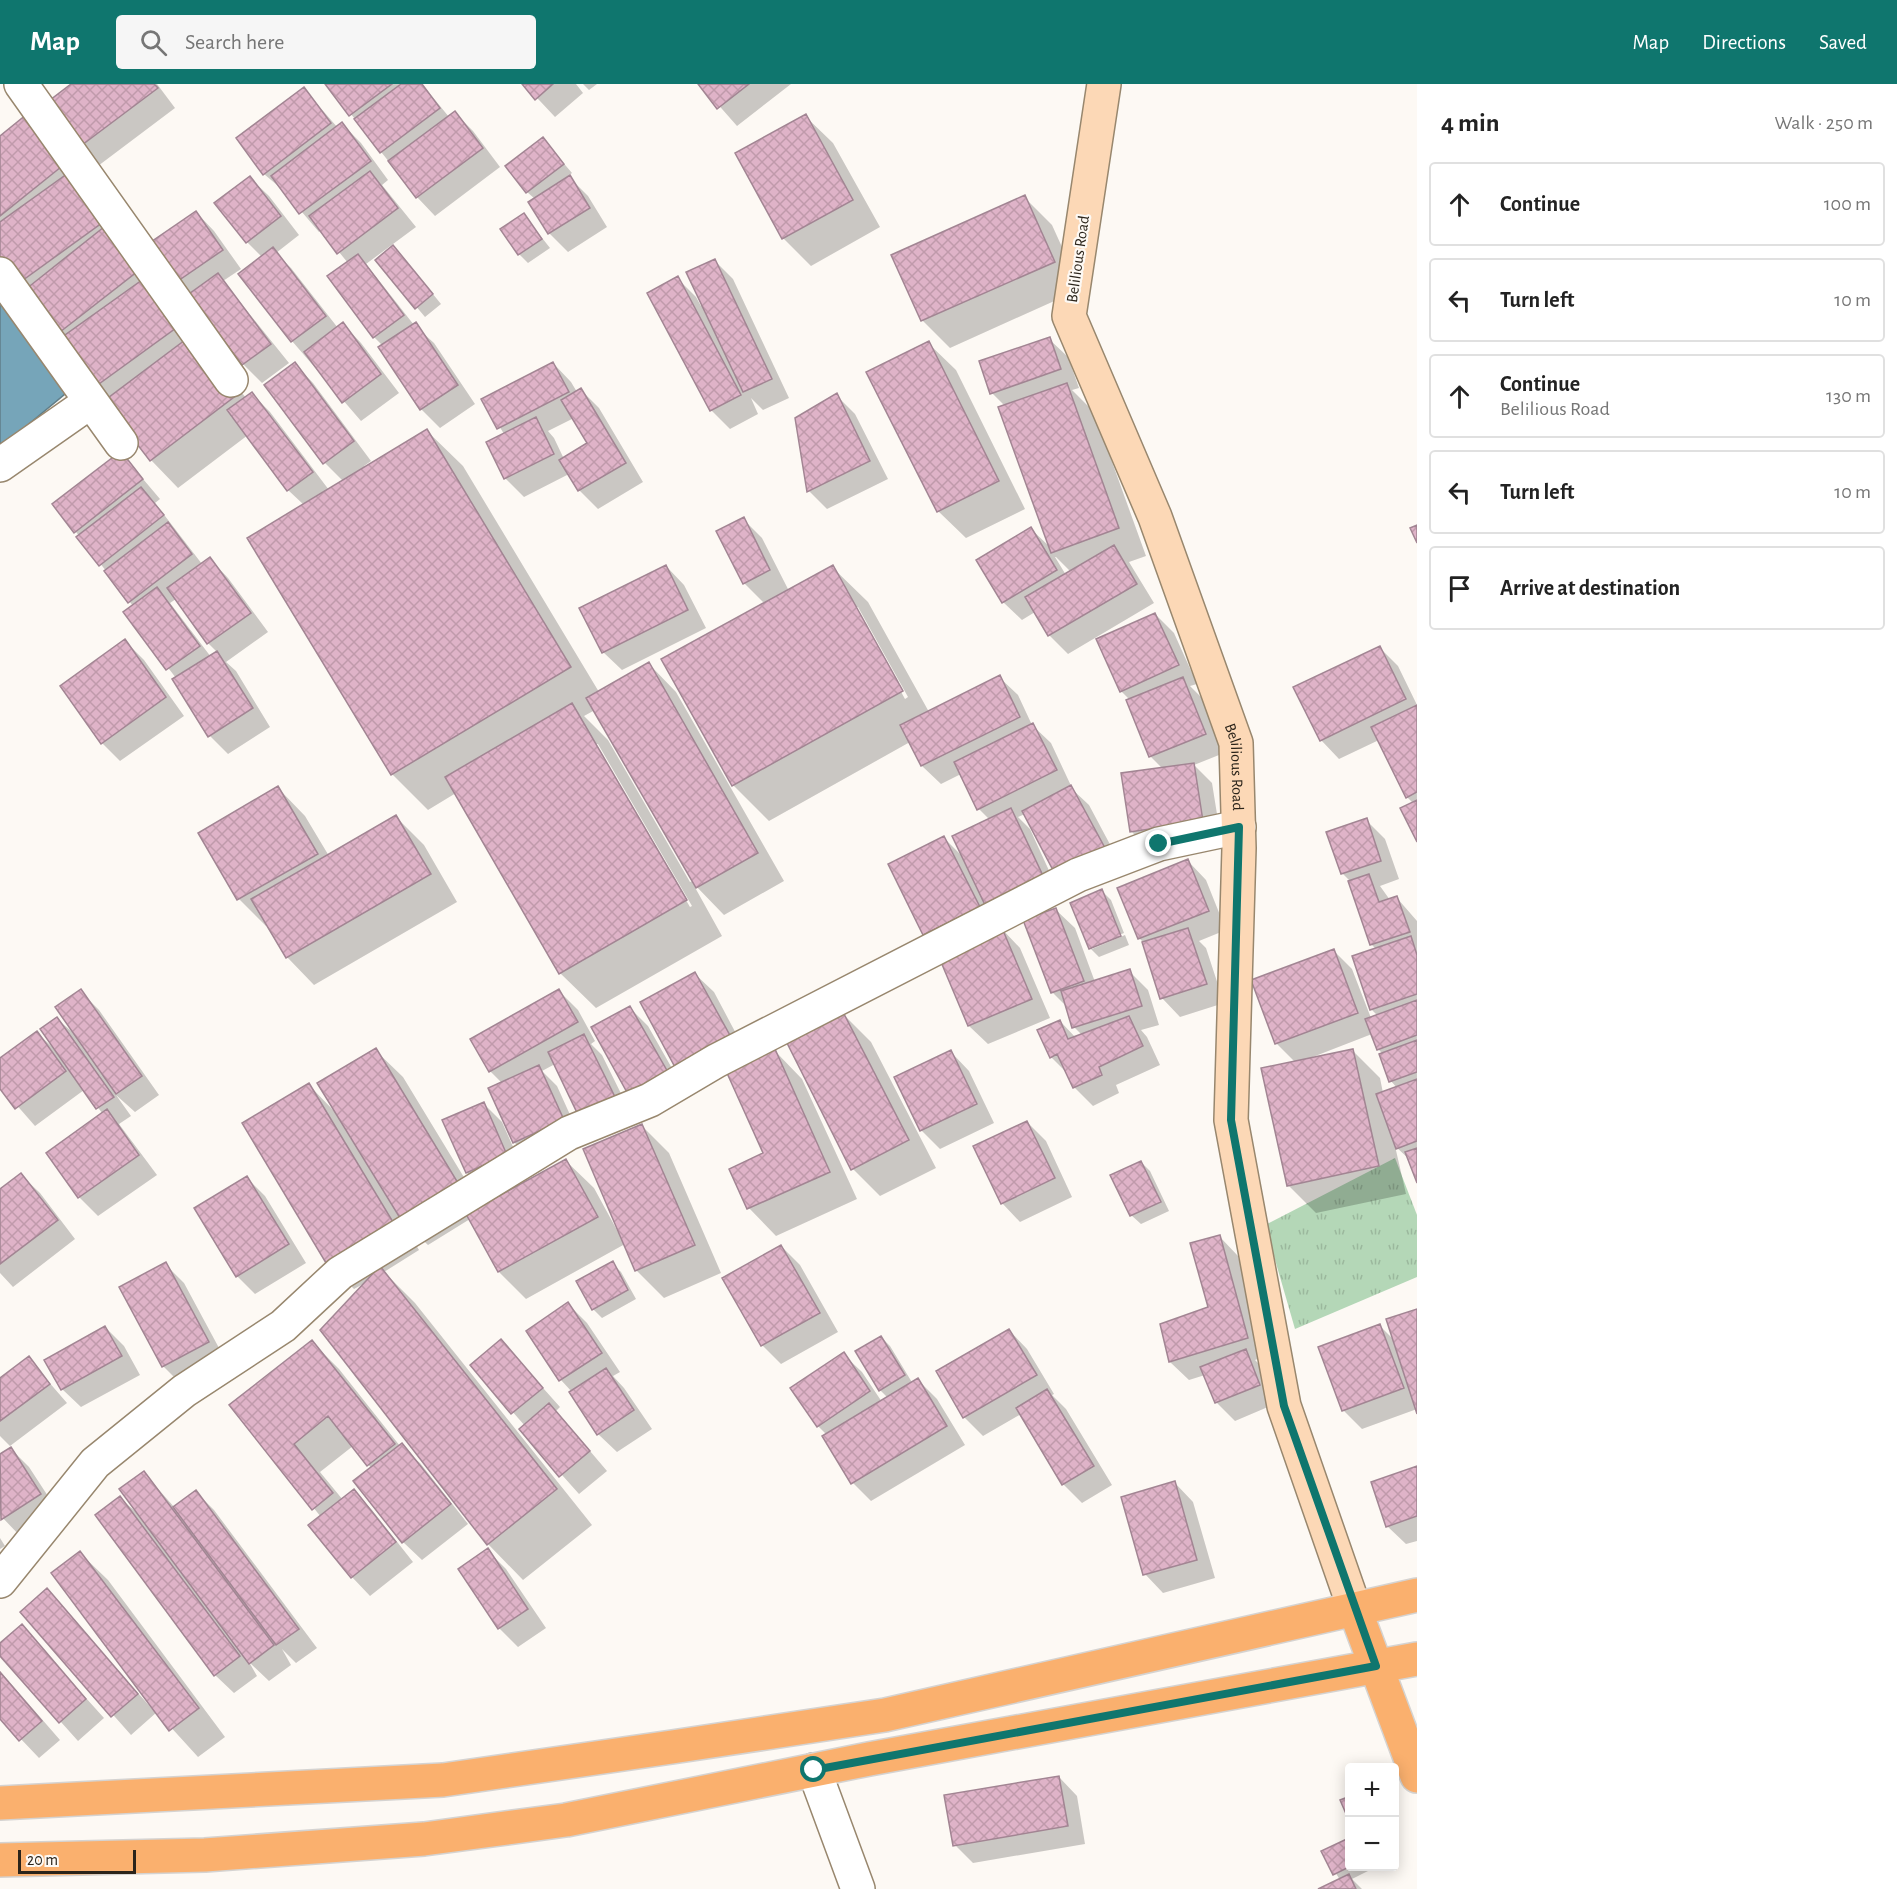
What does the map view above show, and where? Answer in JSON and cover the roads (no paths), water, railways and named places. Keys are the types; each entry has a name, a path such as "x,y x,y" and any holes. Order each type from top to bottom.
{"main road":[{"name":"Belilious Road","path":"1104,84 1069,316 1155,517 1236,743 1239,827 1231,1120 1284,1406 1355,1610"},
{"path":"0,1803 443,1780 885,1715 1417,1595"},
{"path":"1355,1610 1417,1776"},
{"path":"0,1860 205,1855 424,1839 566,1820 814,1770 1417,1659"}],"street":[{"path":"18,89 231,380"},
{"path":"0,274 121,443"},
{"path":"0,465 90,402"},
{"path":"0,1581 95,1463 184,1391 283,1326 340,1272 568,1133 650,1100 716,1061 1078,875 1159,844 1239,827"},
{"path":"814,1770 858,1889"}],"water":[{"path":"0,287 71,389 0,448"}]}
